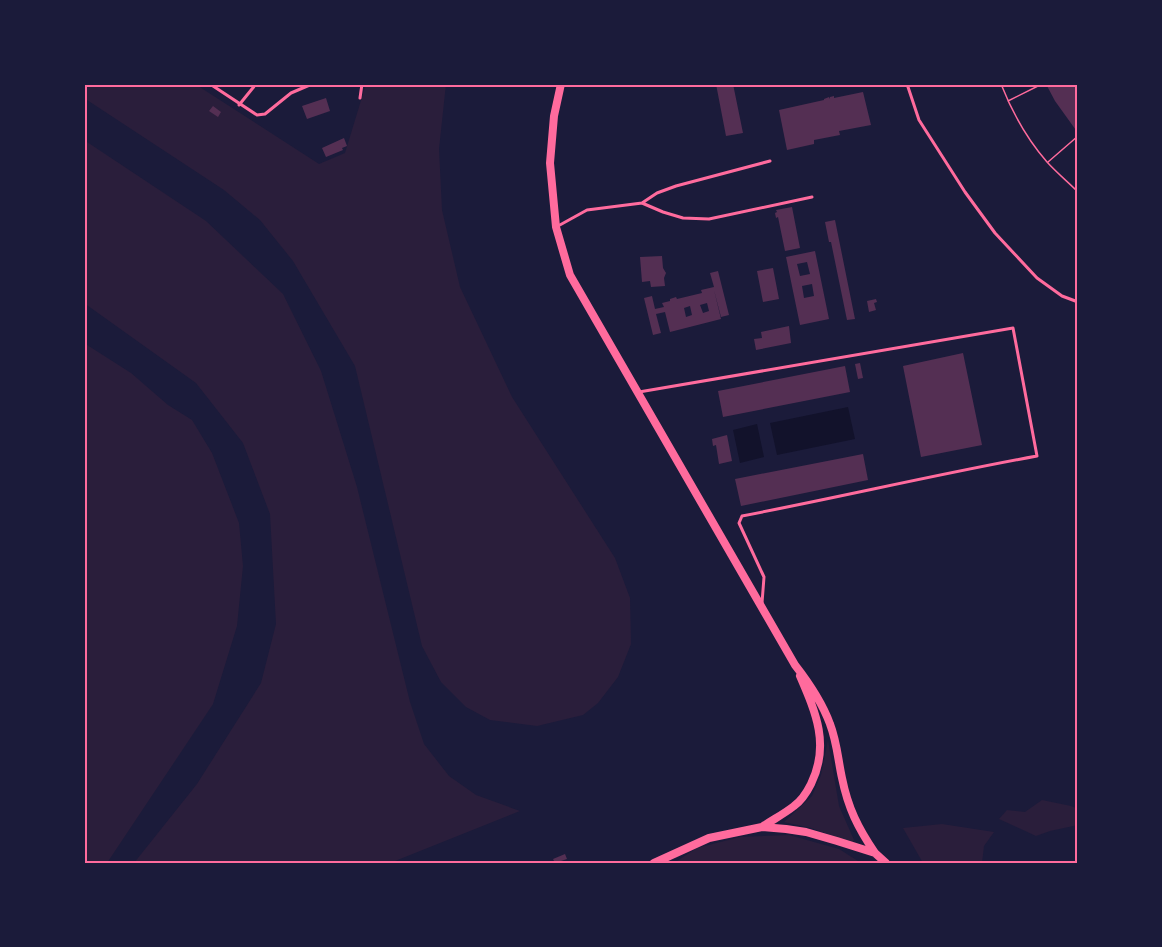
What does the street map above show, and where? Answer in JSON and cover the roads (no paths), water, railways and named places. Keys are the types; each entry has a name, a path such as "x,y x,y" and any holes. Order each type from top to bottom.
{"main road":[{"path":"561,84 554,116 550,163 556,227 570,275 762,609 795,665 821,703 838,749 841,776 848,803 860,830 875,853 886,863"},
{"path":"762,827 802,798 817,772 821,752 820,732 795,665"},
{"path":"654,863 709,838 762,827 806,832 875,853"}],"lane":[{"path":"210,84 217,86 239,105 257,115 265,114 291,93 312,84"},
{"path":"239,105 256,84"},
{"path":"360,98 362,84"},
{"path":"906,84 919,120 965,192 995,233 1036,278 1062,296 1078,302"},
{"path":"556,227 587,210 642,203 657,193 676,186 770,161"},
{"path":"642,203 683,218 709,219 812,197"},
{"path":"637,392 1012,328 1037,456 954,471 742,516 739,523 764,577 762,609"}]}
